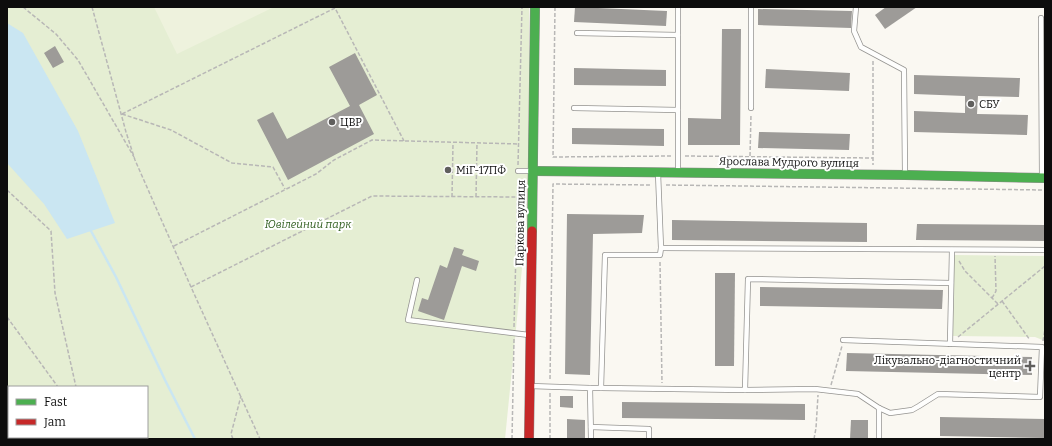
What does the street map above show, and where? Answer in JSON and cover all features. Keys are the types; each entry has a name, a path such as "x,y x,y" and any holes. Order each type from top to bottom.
{"street":[{"name":"Паркова вулиця","path":"529,439 535,7"},
{"name":"Ярослава Мудрого вулиця","path":"533,171 1043,178"}],"lane":[{"path":"678,7 678,173"},
{"path":"751,7 751,108"},
{"path":"856,7 854,32 861,47 904,70 905,175"},
{"path":"1041,18 1043,178"},
{"path":"577,33 678,35"},
{"path":"574,108 678,110"},
{"path":"518,171 533,171"},
{"path":"601,388 606,255 660,254 658,173"},
{"path":"660,248 1045,250"},
{"path":"950,344 952,250"},
{"path":"745,390 748,279 951,283"},
{"path":"417,280 408,320 531,335"},
{"path":"530,386 745,390 818,389 858,394 879,408 890,413 912,410 938,394 1042,397 1042,347 843,340"},
{"path":"590,388 591,439"},
{"path":"878,439 879,408"},
{"path":"591,427 649,429 649,439"}],"path":[{"path":"23,7 56,34 78,60 136,160"},
{"path":"92,7 126,132 136,160 191,287 260,439"},
{"path":"173,246 316,174 334,160 372,140 519,144 522,7"},
{"path":"555,7 553,157 679,156 873,158"},
{"path":"122,114 336,8 404,141"},
{"path":"873,58 873,175"},
{"path":"750,157 751,108"},
{"path":"122,114 171,130 232,163 273,167 285,189"},
{"path":"452,197 453,143"},
{"path":"476,197 477,143"},
{"path":"550,439 553,184 1045,190"},
{"path":"7,190 51,231 55,293 76,386"},
{"path":"191,287 372,196 517,197 512,439"},
{"path":"952,250 965,271 998,304"},
{"path":"992,298 996,291 995,250"},
{"path":"660,254 663,389"},
{"path":"950,344 1045,266"},
{"path":"1002,301 1035,347"},
{"path":"7,317 57,386"},
{"path":"1042,347 1045,329"},
{"path":"829,391 843,340"},
{"path":"814,439 818,389"},
{"path":"233,439 231,434 241,396"}],"green space":[{"name":"Ювілейний парк","path":"7,7 529,7 529,198 505,439 7,439"},
{"path":"154,7 274,7 177,54"},
{"path":"954,255 1045,256 1045,341 1035,337 953,336"}],"water":[{"path":"7,23 23,33 78,131 115,223 67,239 44,204 7,163"}],"building":[{"path":"575,7 667,11 666,26 574,22"},
{"path":"886,7 917,7 885,29 875,15"},
{"path":"758,9 852,11 851,28 758,25"},
{"path":"722,29 741,29 740,145 688,145 688,118 721,119"},
{"path":"55,46 64,62 53,68 44,53"},
{"path":"355,53 377,95 359,105 374,134 288,180 257,120 273,112 287,139 350,106 329,67"},
{"path":"574,68 666,70 666,86 574,85"},
{"path":"766,69 850,73 849,91 765,88"},
{"name":"СБУ","path":"914,75 1020,78 1019,97 978,96 977,114 1028,115 1027,135 914,132 914,111 965,113 965,96 914,94"},
{"path":"572,128 664,129 664,146 572,144"},
{"path":"759,132 850,134 849,150 758,148"},
{"path":"567,214 644,215 642,233 593,234 590,375 565,374"},
{"path":"672,220 867,223 867,242 672,240"},
{"path":"917,224 1045,225 1045,241 916,240"},
{"path":"454,247 464,250 462,255 479,261 476,271 462,266 444,320 418,311 422,298 428,300 440,265 447,268"},
{"path":"715,273 735,273 734,366 715,366"},
{"path":"760,287 943,290 942,309 760,306"},
{"path":"847,353 1032,357 1032,375 846,371"},
{"path":"560,396 573,396 573,408 560,407"},
{"path":"622,402 805,404 805,420 622,418"},
{"path":"940,417 1045,419 1045,438 940,436"},
{"path":"567,419 585,420 585,439 567,439"},
{"path":"851,420 868,420 868,439 850,439"}],"waterway":[{"path":"91,231 116,277 195,439"}],"traffic: fast":[{"path":"532,231 535,7"},
{"path":"533,171 1045,178"}],"traffic: jam":[{"path":"529,439 532,231"}],"place":[{"name":"СБУ","path":"971,104"},
{"name":"ЦВР","path":"332,122"},
{"name":"МіГ-17ПФ","path":"448,170"},
{"name":"Лікувально-діагностичний центр","path":"1030,366"}]}
